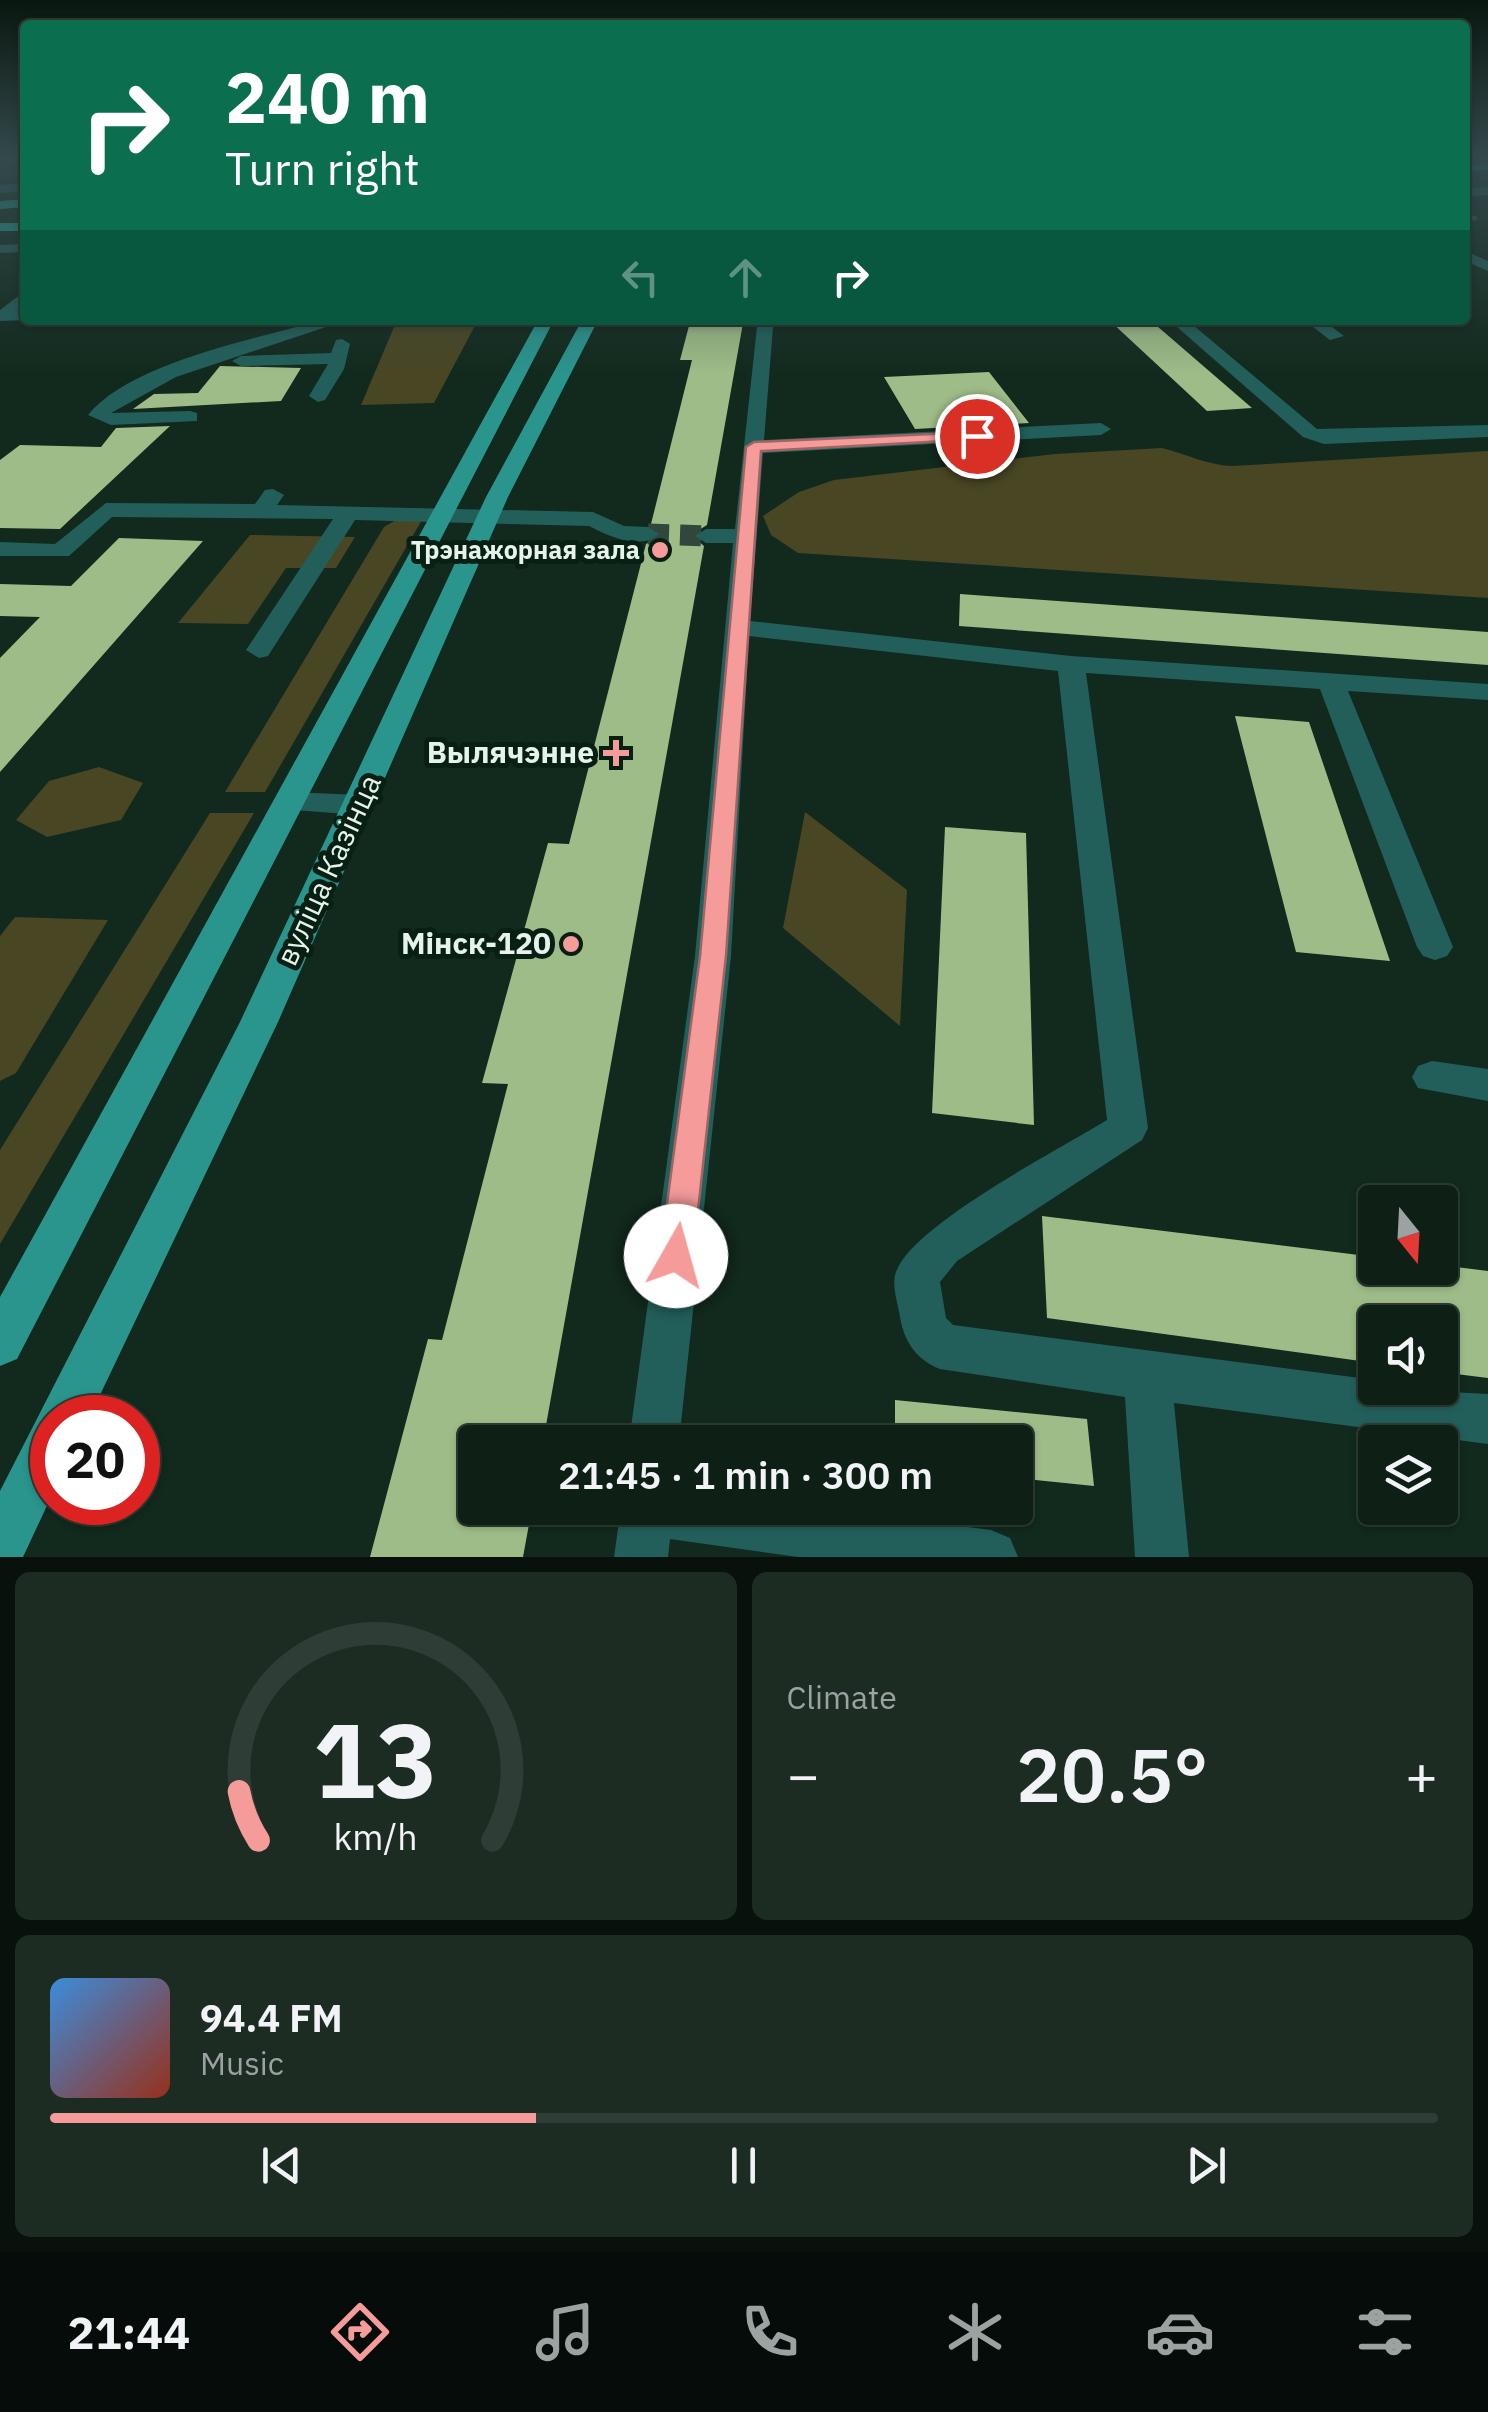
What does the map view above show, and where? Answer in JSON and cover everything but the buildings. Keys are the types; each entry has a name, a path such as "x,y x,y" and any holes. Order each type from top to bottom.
{"main road":[{"name":"вуліца Казінца","path":"0,1343 543,325"},
{"name":"вуліца Казінца","path":"75,1395 259,1022 490,515 587,325"},
{"path":"0,1548 30,1486"}],"street":[{"path":"20,301 2,317 20,316"},
{"path":"190,417 111,419 98,415 115,397 321,325"},
{"path":"318,396 338,358 345,331 340,325"},
{"path":"1184,325 1310,433 1324,438 1488,431"},
{"path":"1320,325 1336,336"},
{"path":"656,1425 713,956 736,627 765,327"},
{"path":"206,362 338,358"},
{"path":"754,447 1101,429"},
{"path":"0,549 61,551 106,510 267,503 350,512 593,518 619,533 648,534"},
{"path":"260,650 350,512"},
{"path":"706,536 745,536"},
{"path":"736,627 1071,664 1488,692"},
{"path":"1071,664 1128,1128 941,1246 916,1277 925,1328 940,1346 1036,1362 1488,1419"},
{"path":"1330,680 1434,947"},
{"path":"291,802 360,805"},
{"path":"1432,1077 1488,1085"},
{"path":"1146,1373 1162,1557"},
{"path":"645,1525 991,1557"}],"shaded area":[{"path":"395,325 475,325 434,403 361,405"},
{"path":"1162,448 1232,466 1488,451 1488,598 798,553 771,535 763,516 799,492 834,480 1055,454"},
{"path":"401,517 423,518 265,792 225,792 384,527"},
{"path":"250,535 355,537 336,568 286,568 248,624 178,623"},
{"path":"99,767 143,783 121,820 47,837 16,820 49,781"},
{"path":"805,812 907,890 900,1026 783,928"},
{"path":"210,813 254,813 0,1244 0,1150"},
{"path":"15,917 108,920 16,1073 0,1081 0,936"}],"tunnel":[{"path":"648,534 706,536"}],"place":[{"name":"Трэнажорная зала","path":"660,550"},
{"name":"Вылячэнне","path":"616,753"},
{"name":"Мінск-120","path":"571,944"}],"route":[{"path":"676,1256 713,956 736,627 754,447 977,436"}]}
